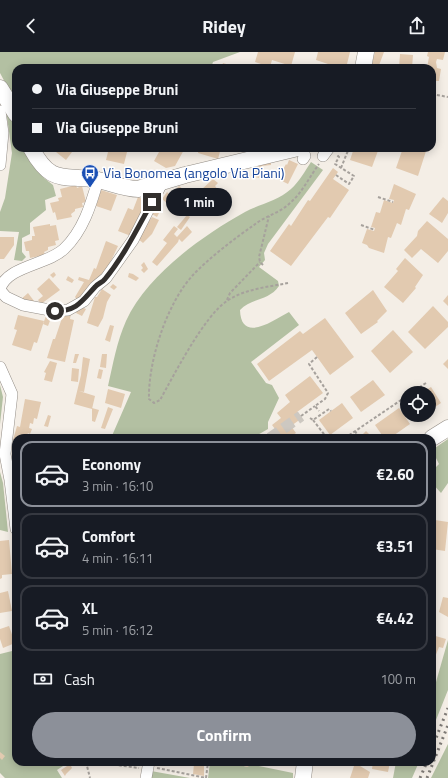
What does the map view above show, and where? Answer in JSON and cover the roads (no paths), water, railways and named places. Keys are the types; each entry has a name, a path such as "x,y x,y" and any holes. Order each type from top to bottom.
{"street":[{"path":"364,64 366,52"},
{"path":"0,88 12,108"},
{"path":"0,111 3,133 0,165"},
{"path":"34,152 46,170 55,176 98,180 130,189 138,189 163,182 301,152"},
{"path":"98,180 84,221 64,249 47,260 10,275 4,280 0,289 6,297 23,305 55,311 68,310 84,301 95,287 106,278 133,240 163,182"},
{"path":"0,367 12,394 5,454 12,496"},
{"path":"436,436 448,428"},
{"path":"302,778 304,766"}],"tunnel":[{"path":"276,434 301,416"}],"railway":[{"path":"436,738 448,708"},
{"path":"436,755 448,725"},
{"path":"420,778 425,766"},
{"path":"427,778 432,766"}],"place":[{"name":"Via Bonomea (angolo Via Piani)","path":"90,188"}]}
